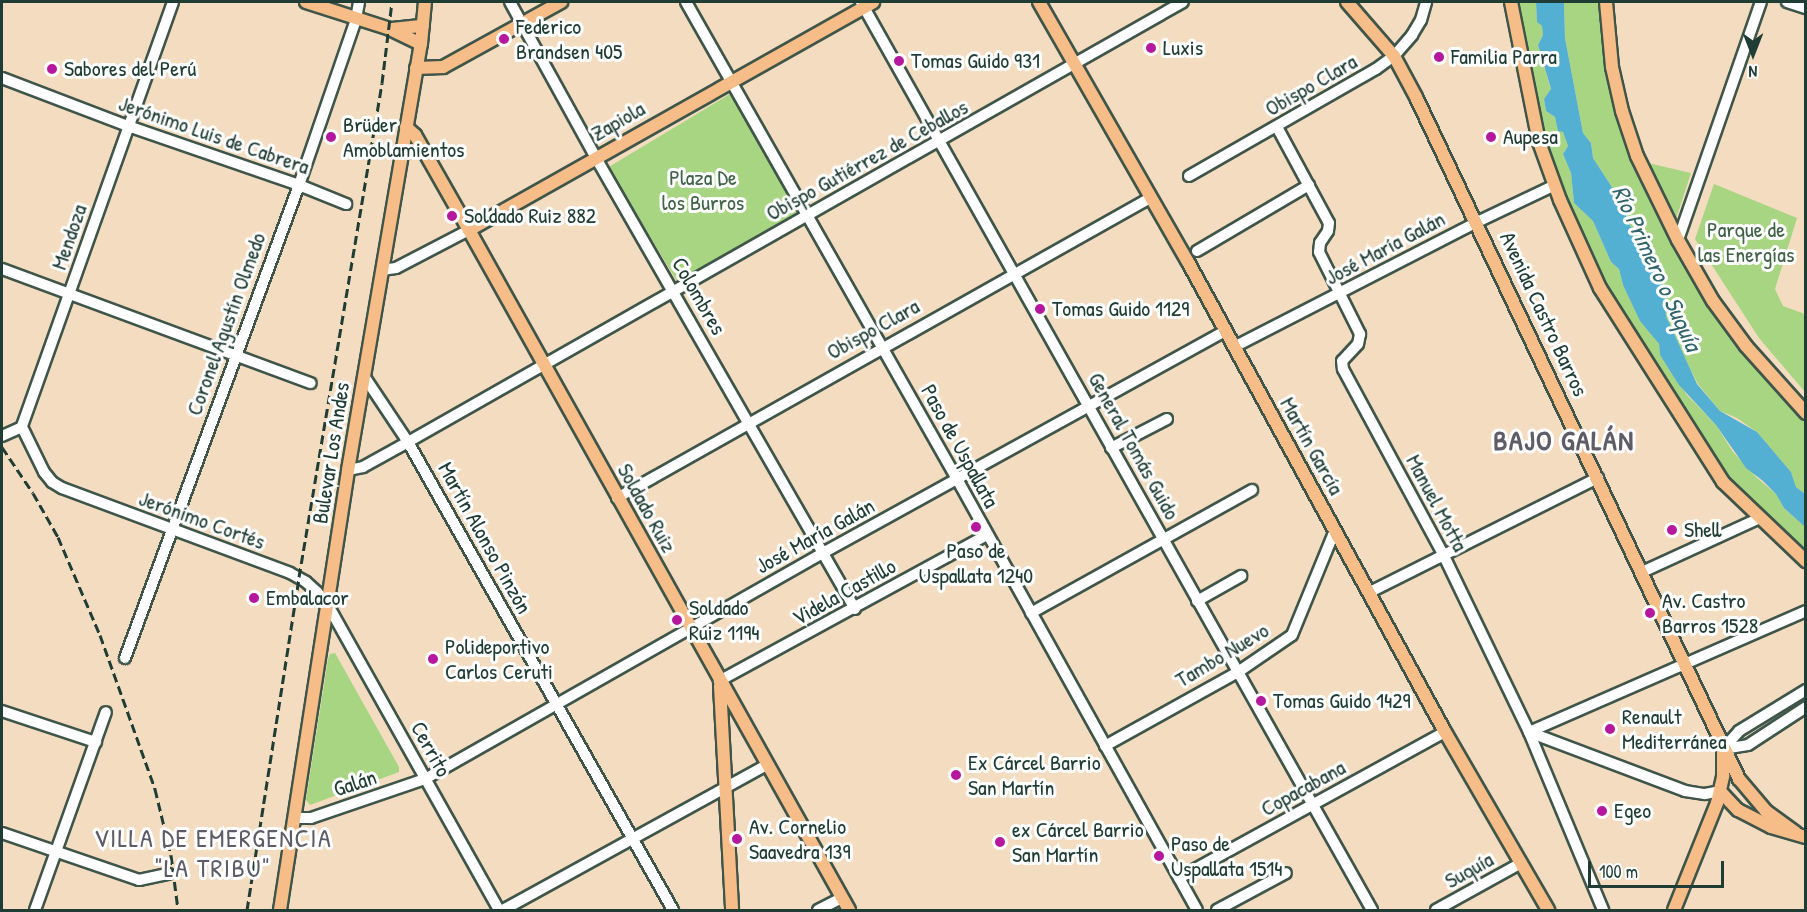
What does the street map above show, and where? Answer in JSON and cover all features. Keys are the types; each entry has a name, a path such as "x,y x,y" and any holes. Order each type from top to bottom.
{"main road":[{"path":"306,2 390,29 421,44"},
{"name":"Bulevar Los Andes","path":"280,910 329,607 348,470 421,44 425,2"},
{"path":"416,68 442,67 523,25 561,2"},
{"name":"Martín García","path":"1039,2 1076,63 1234,347 1445,732 1548,910"},
{"name":"Avenida Castro Barros","path":"1347,2 1394,57 1477,222 1724,750 1752,796 1801,835"},
{"path":"1511,2 1539,142 1584,253 1614,313 1712,468 1728,489 1806,561"},
{"path":"1606,2 1612,67 1626,127 1637,156 1678,240 1713,301 1746,346 1806,413"},
{"name":"Zapiola","path":"469,230 866,3"},
{"path":"390,29 423,26"},
{"name":"Soldado Ruiz","path":"406,127 415,135 469,230 849,910"},
{"path":"719,681 727,786 732,910"},
{"path":"1674,910 1720,791 1724,750"},
{"path":"1720,791 1738,810 1771,826 1801,835"},
{"path":"1711,819 1725,811 1738,810"}],"street":[{"name":"Mendoza","path":"22,427 173,2"},
{"name":"Coronel Agustín Olmedo","path":"125,658 234,356 299,185 356,19 359,2"},
{"name":"Colombres","path":"510,2 821,555 855,609"},
{"name":"Paso de Uspallata","path":"686,2 957,479 1197,910"},
{"name":"Obispo Gutiérrez de Ceballos","path":"348,470 363,467 1183,2"},
{"name":"Obispo Clara","path":"1189,176 1277,127 1394,57 1417,28 1426,2"},
{"path":"1678,240 1761,2"},
{"path":"1787,2 1806,8"},
{"name":"General Tomás Guido","path":"866,3 940,141 1371,910"},
{"name":"Jerónimo Luis de Cabrera","path":"2,78 346,204"},
{"name":"Manuel Motta","path":"1277,127 1330,227 1320,243 1319,252 1361,339 1344,356 1343,369 1443,555 1529,732 1603,910"},
{"path":"1197,251 1309,185"},
{"name":"José María Galán","path":"1234,347 1341,294 1477,222 1555,186"},
{"name":"Obispo Clara","path":"617,498 881,347 1150,198"},
{"name":"Zapiola","path":"382,270 396,268 469,230"},
{"path":"2,269 69,296 311,383"},
{"name":"José María Galán","path":"425,779 821,555 1090,408 1225,331"},
{"name":"Martín Alonso Pinzón","path":"364,376 408,441 673,910"},
{"path":"1112,448 1167,419"},
{"path":"2,436 22,427"},
{"name":"Jerónimo Cortés","path":"22,427 52,482 299,577 317,592 329,607"},
{"path":"1370,592 1598,478"},
{"path":"1031,613 1252,490"},
{"path":"1642,572 1760,518"},
{"name":"Tambo Nuevo","path":"1105,746 1238,672 1292,635 1335,530"},
{"name":"Videla Castillo","path":"719,681 855,609 987,535"},
{"path":"1197,601 1241,576"},
{"name":"Cerrito","path":"329,607 501,910"},
{"path":"1529,732 1806,611"},
{"path":"1724,750 1739,731 1806,690"},
{"path":"1724,750 1748,745 1806,707"},
{"path":"2,711 96,742"},
{"path":"35,910 106,712"},
{"name":"Copacabana","path":"1179,878 1445,732"},
{"path":"1529,732 1685,791 1705,794 1720,791"},
{"path":"501,910 767,765"},
{"name":"Galán","path":"295,818 310,818 425,779"},
{"path":"2,833 140,880 168,874"},
{"name":"Suquía","path":"1436,910 1521,863"},
{"path":"1218,910 1286,873"},
{"path":"818,910 842,897"}],"green space":[{"path":"1511,2 1536,2 1537,22 1542,26 1543,35 1538,45 1551,90 1544,99 1546,111 1555,117 1558,130 1563,132 1568,146 1563,154 1571,173 1574,203 1593,221 1611,262 1619,269 1623,285 1640,320 1659,344 1660,355 1687,395 1716,425 1733,452 1757,478 1776,494 1784,508 1805,527 1805,561 1736,496 1614,313 1555,185"},
{"path":"1564,2 1606,2 1622,111 1713,301 1805,413 1805,494 1796,487 1791,472 1757,432 1737,418 1720,411 1698,384 1678,345 1666,316 1664,288 1654,265 1635,237 1619,198 1593,158 1591,143 1583,133 1565,38"},
{"name":"Plaza De los Burros","path":"730,94 802,213 680,286 608,167"},
{"path":"1648,163 1691,173 1674,225"},
{"name":"Parque de las Energías","path":"1714,184 1797,218 1775,289 1783,306 1805,314 1805,392 1759,338 1695,239"},
{"path":"335,653 399,767 399,772 310,805 306,800 328,659 330,654"}],"water":[{"path":"1536,2 1564,2 1565,38 1583,133 1591,143 1593,158 1619,198 1635,237 1654,265 1664,288 1666,316 1697,384 1720,411 1757,432 1791,472 1796,487 1805,494 1805,527 1784,508 1776,494 1763,481 1746,468 1716,425 1679,385 1660,355 1659,344 1640,321 1623,285 1619,269 1611,262 1593,221 1574,203 1571,173 1563,154 1568,146 1563,132 1558,131 1555,117 1546,111 1544,99 1551,89 1538,45 1543,35 1542,26 1537,22"}],"railway":[{"path":"247,910 299,577 382,83 392,2"},
{"path":"2,447 33,493 58,537 100,635 155,789 171,855 178,910"}],"place":[{"name":"Federico Brandsen 405","path":"504,39"},
{"name":"Luxis","path":"1151,48"},
{"name":"Familia Parra","path":"1439,57"},
{"name":"Tomas Guido 931","path":"899,61"},
{"name":"Sabores del Perú","path":"52,69"},
{"name":"Brüder Amoblamientos","path":"331,137"},
{"name":"Aupesa","path":"1491,137"},
{"name":"Soldado Ruiz 882","path":"452,216"},
{"name":"Tomas Guido 1129","path":"1040,309"},
{"name":"Paso de Uspallata 1240","path":"976,527"},
{"name":"Shell","path":"1672,530"},
{"name":"Embalacor","path":"254,598"},
{"name":"Av. Castro Barros 1528","path":"1650,613"},
{"name":"Soldado Ruiz 1194","path":"677,620"},
{"name":"Polideportivo Carlos Ceruti","path":"433,659"},
{"name":"Tomas Guido 1429","path":"1261,701"},
{"name":"Renault Mediterránea","path":"1610,729"},
{"name":"Ex Cárcel Barrio San Martín","path":"956,775"},
{"name":"Egeo","path":"1602,811"},
{"name":"Av. Cornelio Saavedra 139","path":"737,839"},
{"name":"ex Cárcel Barrio San Martín","path":"1000,842"},
{"name":"Paso de Uspallata 1514","path":"1159,856"}],"district":[{"name":"BAJO GALÁN","path":"1564,440"},
{"name":"VILLA DE EMERGENCIA \"LA TRIBU\"","path":"213,853"}],"water label":[{"name":"Río Primero o Suquía","path":"1657,268"}]}
